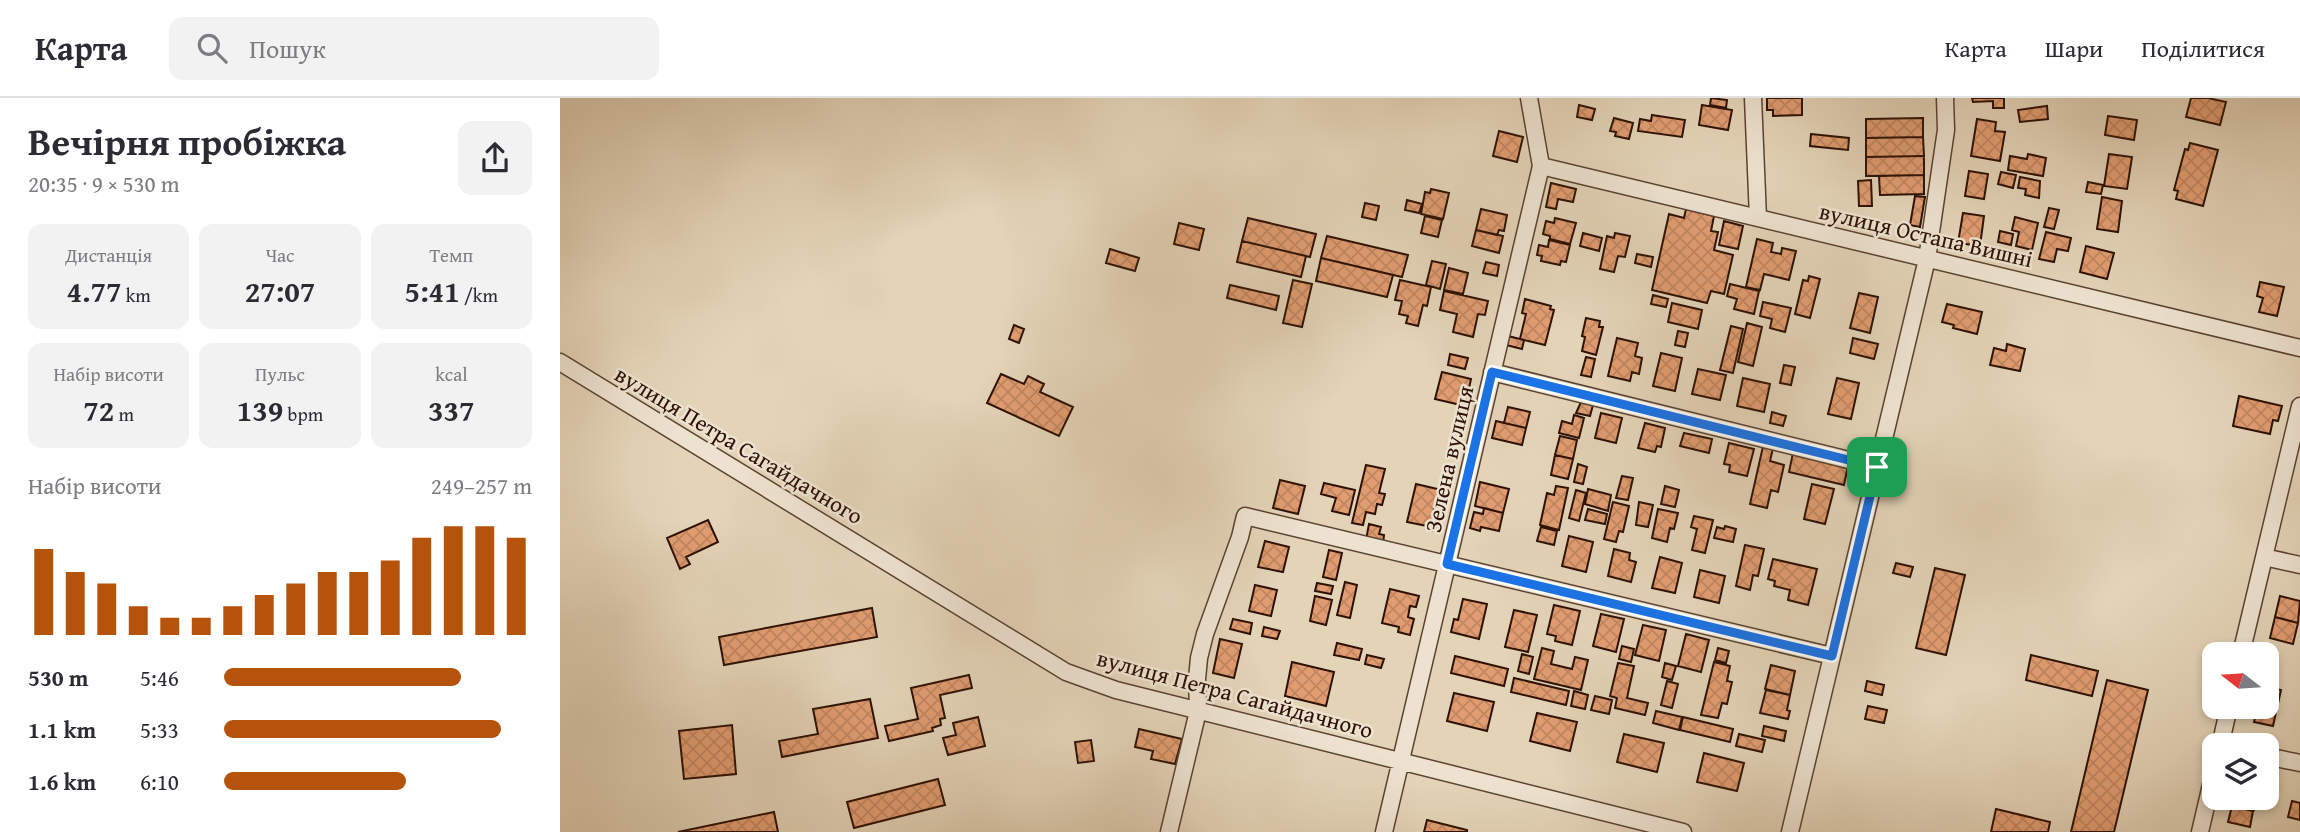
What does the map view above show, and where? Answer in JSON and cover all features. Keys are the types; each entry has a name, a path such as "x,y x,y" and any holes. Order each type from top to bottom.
{"street":[{"path":"1529,98 1541,166"},
{"path":"1753,98 1758,219"},
{"path":"1790,832 1927,259 1946,130 1945,98"},
{"name":"вулиця Остапа Вишні","path":"1541,166 2300,348"},
{"name":"Зелена вулиця","path":"1384,832 1541,166"},
{"name":"вулиця Петра Сагайдачного","path":"560,362 1066,672 1116,690 1683,832"},
{"path":"1492,372 1877,467"},
{"path":"2244,642 2300,405"},
{"path":"1169,832 1198,711 1199,658 1245,516 1832,656"},
{"path":"2264,557 2300,565"},
{"path":"2279,759 2300,764"},
{"path":"2200,832 2205,810"}],"building":[{"path":"1711,98 1727,100 1726,108 1710,105"},
{"path":"1767,98 1802,98 1802,115 1773,116 1773,110 1767,110"},
{"path":"1972,98 2004,98 2004,108 1993,108 1993,101 1973,102"},
{"path":"2191,98 2226,102 2220,125 2186,117"},
{"path":"1579,105 1595,109 1592,120 1577,117"},
{"path":"1702,105 1732,110 1728,130 1699,125"},
{"path":"2047,106 2048,119 2020,122 2018,110"},
{"path":"1652,115 1685,120 1682,137 1638,131 1640,119 1651,121"},
{"path":"2108,116 2137,120 2134,140 2105,135"},
{"path":"1614,118 1633,123 1629,139 1615,136 1616,132 1610,131"},
{"path":"1923,118 1923,137 1866,138 1866,119"},
{"path":"1977,119 1996,122 1995,131 2005,132 2000,161 1971,156"},
{"path":"1499,131 1523,137 1517,162 1493,156"},
{"path":"1811,134 1849,138 1848,150 1810,146"},
{"path":"1923,137 1924,156 1866,157 1866,138"},
{"path":"2190,143 2218,150 2203,206 2176,199 2178,191 2174,190 2185,149 2188,150"},
{"path":"2028,154 2046,158 2043,176 2008,170 2010,156 2027,159"},
{"path":"2109,154 2132,157 2127,189 2104,186"},
{"path":"1924,156 1924,175 1866,176 1866,157"},
{"path":"1969,171 1988,174 1984,199 1965,196"},
{"path":"2001,172 2016,175 2013,188 1998,184"},
{"path":"1924,175 1924,194 1880,195 1879,176"},
{"path":"2020,177 2040,181 2039,198 2025,195 2026,189 2018,188"},
{"path":"1871,180 1872,206 1859,206 1858,181"},
{"path":"2088,182 2103,185 2101,194 2086,192"},
{"path":"1551,183 1576,189 1573,202 1558,199 1556,209 1546,207"},
{"path":"1431,189 1449,193 1443,219 1421,214 1425,192 1430,193"},
{"path":"1915,196 1925,197 1920,227 1910,225"},
{"path":"2102,197 2122,201 2118,232 2097,229"},
{"path":"1407,200 1422,204 1419,213 1405,210"},
{"path":"1365,203 1379,206 1376,220 1362,217"},
{"path":"2049,208 2059,210 2054,229 2044,227"},
{"path":"1481,209 1507,215 1504,231 1499,230 1497,235 1476,230"},
{"path":"1686,209 1714,216 1711,231 1718,232 1714,250 1733,255 1724,294 1711,291 1707,303 1652,290 1669,214 1684,218"},
{"path":"1963,213 1984,216 1980,246 1958,243"},
{"path":"1425,216 1442,220 1438,237 1421,233"},
{"path":"2015,217 2038,223 2032,250 2016,246 2019,232 2012,230"},
{"path":"1248,218 1316,234 1310,257 1242,241"},
{"path":"1555,218 1576,223 1570,244 1550,239 1550,236 1543,234 1546,221 1554,223"},
{"path":"1724,221 1743,226 1738,249 1719,245"},
{"path":"1179,223 1204,229 1199,250 1174,244"},
{"path":"1476,230 1503,236 1499,253 1472,246"},
{"path":"2000,231 2013,234 2011,245 1998,242"},
{"path":"2046,232 2071,238 2068,251 2057,249 2054,262 2039,259"},
{"path":"1583,233 1602,238 1599,251 1580,246"},
{"path":"1615,233 1630,236 1625,257 1618,256 1614,272 1600,269 1607,236 1614,238"},
{"path":"1327,236 1408,255 1402,277 1321,258"},
{"path":"1757,239 1773,243 1771,252 1781,254 1782,248 1796,251 1789,280 1764,274 1760,290 1746,287"},
{"path":"1549,240 1570,245 1566,262 1561,261 1560,265 1541,261 1542,256 1537,255 1539,245 1548,247"},
{"path":"1242,241 1306,256 1301,277 1237,262"},
{"path":"2086,246 2114,253 2107,279 2080,272"},
{"path":"1110,249 1139,258 1135,271 1106,263"},
{"path":"1637,254 1653,257 1651,267 1635,263"},
{"path":"1321,258 1393,275 1387,297 1316,281"},
{"path":"1432,261 1446,264 1440,289 1426,285"},
{"path":"1486,262 1499,265 1497,276 1483,273"},
{"path":"1449,268 1468,273 1463,294 1444,290"},
{"path":"1809,276 1820,279 1810,318 1795,314 1803,280 1808,281"},
{"path":"1293,280 1312,284 1302,327 1283,323"},
{"path":"1400,280 1431,287 1427,306 1423,305 1418,326 1406,323 1408,316 1399,314 1402,301 1395,300"},
{"path":"2260,282 2284,287 2277,316 2259,312 2263,298 2257,296"},
{"path":"1730,284 1759,291 1754,314 1734,309 1737,299 1727,296"},
{"path":"1230,285 1279,296 1276,310 1227,298"},
{"path":"1444,291 1488,301 1485,315 1478,314 1473,337 1453,332 1457,314 1440,310"},
{"path":"1859,293 1878,297 1870,333 1850,328"},
{"path":"1653,295 1668,299 1666,307 1651,304"},
{"path":"1525,299 1551,306 1550,309 1554,310 1545,345 1520,339 1526,314 1522,313"},
{"path":"1763,302 1791,308 1785,332 1770,328 1772,319 1760,316"},
{"path":"1672,303 1702,310 1698,329 1668,322"},
{"path":"1947,304 1982,312 1977,334 1953,328 1954,325 1942,322"},
{"path":"1586,318 1600,321 1599,327 1603,327 1596,355 1582,351"},
{"path":"1747,323 1762,327 1753,366 1738,362"},
{"path":"1014,325 1024,329 1019,343 1009,339"},
{"path":"1731,326 1743,329 1733,373 1720,370"},
{"path":"1678,331 1688,333 1685,347 1675,345"},
{"path":"1508,336 1524,340 1522,349 1506,345"},
{"path":"1617,338 1638,343 1635,356 1642,358 1639,374 1632,372 1630,381 1608,376"},
{"path":"1853,338 1878,344 1874,359 1850,353"},
{"path":"2007,344 2025,349 2020,371 1990,365 1994,348 2006,351"},
{"path":"1661,353 1682,358 1675,391 1653,386"},
{"path":"1450,354 1468,358 1465,369 1448,365"},
{"path":"1586,357 1595,359 1591,377 1581,375"},
{"path":"1784,365 1795,367 1791,385 1780,383"},
{"path":"1698,369 1726,375 1720,400 1692,394"},
{"path":"1442,372 1471,379 1465,406 1435,399"},
{"path":"1001,374 1024,384 1028,376 1044,384 1040,392 1073,407 1059,436 987,403"},
{"path":"1743,378 1770,384 1764,412 1737,406"},
{"path":"1837,378 1859,383 1851,419 1828,414"},
{"path":"2239,396 2282,406 2278,421 2273,420 2270,434 2233,426"},
{"path":"1581,402 1593,405 1590,416 1576,413"},
{"path":"1508,407 1530,412 1526,428 1504,423"},
{"path":"1772,412 1786,416 1783,426 1770,423"},
{"path":"1601,413 1622,418 1616,443 1595,438"},
{"path":"1574,415 1584,418 1579,438 1559,433 1562,421 1572,424"},
{"path":"1496,421 1526,428 1522,445 1492,438"},
{"path":"1645,423 1665,428 1661,447 1657,446 1655,452 1638,448"},
{"path":"1684,433 1712,439 1709,453 1680,446"},
{"path":"1560,436 1577,440 1573,459 1555,455"},
{"path":"1764,442 1774,444 1770,461 1784,465 1778,492 1771,490 1767,508 1750,504"},
{"path":"1729,443 1754,449 1747,476 1729,472 1730,465 1724,464"},
{"path":"1793,453 1848,466 1844,485 1789,472"},
{"path":"1555,455 1573,459 1568,479 1551,475"},
{"path":"1578,464 1587,467 1583,484 1574,482"},
{"path":"1366,465 1385,469 1379,493 1385,494 1382,505 1377,504 1375,514 1366,512 1363,525 1352,523"},
{"path":"1622,476 1633,478 1628,500 1616,498"},
{"path":"1280,480 1305,486 1298,514 1273,508"},
{"path":"1480,482 1509,489 1503,513 1475,506"},
{"path":"1324,483 1355,490 1349,515 1332,511 1336,498 1321,494"},
{"path":"1416,484 1446,491 1443,502 1436,500 1433,515 1439,517 1435,531 1426,529 1427,526 1407,522"},
{"path":"1812,484 1834,489 1825,524 1804,519"},
{"path":"1556,486 1568,488 1559,530 1540,525 1547,493 1554,495"},
{"path":"1665,486 1679,490 1675,507 1661,504"},
{"path":"1588,489 1611,495 1608,511 1585,504"},
{"path":"1576,490 1586,493 1579,521 1569,518"},
{"path":"1613,502 1629,506 1623,532 1619,531 1616,542 1604,539"},
{"path":"1639,502 1653,505 1648,527 1636,525"},
{"path":"1484,508 1503,513 1499,531 1481,527 1480,531 1470,528 1474,512 1483,514"},
{"path":"1588,509 1607,514 1605,524 1585,520"},
{"path":"1658,509 1678,513 1674,529 1670,528 1667,542 1652,538"},
{"path":"1694,516 1713,520 1705,553 1692,550 1697,529 1691,527"},
{"path":"708,520 718,542 686,557 690,564 680,569 667,538"},
{"path":"1369,524 1381,527 1379,534 1384,535 1383,544 1366,540"},
{"path":"1725,526 1736,529 1733,542 1714,538 1717,527 1724,529"},
{"path":"1541,527 1557,531 1554,545 1537,541"},
{"path":"1569,536 1593,542 1586,572 1562,566"},
{"path":"1265,541 1289,547 1283,572 1258,567"},
{"path":"1745,545 1764,549 1758,576 1753,575 1750,590 1736,586"},
{"path":"1614,549 1630,553 1629,560 1636,562 1631,582 1608,576"},
{"path":"1329,550 1342,553 1336,580 1323,577"},
{"path":"1660,557 1682,563 1675,593 1652,588"},
{"path":"1773,559 1817,569 1808,605 1788,600 1790,590 1774,586 1775,581 1768,579"},
{"path":"1896,563 1913,567 1910,577 1893,573"},
{"path":"1935,568 1965,575 1946,655 1916,648"},
{"path":"1700,570 1725,576 1719,603 1694,597"},
{"path":"1345,582 1357,585 1350,618 1337,615"},
{"path":"1317,583 1333,586 1331,594 1315,591"},
{"path":"1255,585 1277,590 1271,616 1249,611"},
{"path":"1390,589 1419,596 1416,607 1410,606 1408,617 1414,619 1410,635 1398,632 1399,627 1382,623"},
{"path":"1315,596 1332,600 1326,625 1310,621"},
{"path":"2280,596 2300,601 2298,623 2275,617"},
{"path":"1463,599 1487,604 1479,639 1451,632 1454,619 1458,620"},
{"path":"1554,605 1580,611 1572,645 1555,641 1556,636 1547,634"},
{"path":"872,608 877,637 724,665 719,637"},
{"path":"1514,610 1537,615 1528,652 1505,647"},
{"path":"1601,614 1624,619 1616,652 1593,646"},
{"path":"2275,617 2298,623 2293,644 2270,638"},
{"path":"1233,619 1252,623 1250,634 1230,629"},
{"path":"1643,625 1666,630 1659,661 1635,655"},
{"path":"1264,627 1280,631 1277,639 1262,636"},
{"path":"1686,634 1709,640 1701,672 1678,666"},
{"path":"1220,639 1242,644 1234,678 1213,673"},
{"path":"1337,643 1362,649 1359,660 1334,655"},
{"path":"1622,646 1634,649 1631,662 1619,659"},
{"path":"1542,648 1554,651 1551,664 1572,669 1575,657 1588,660 1581,690 1534,679"},
{"path":"1718,648 1729,651 1726,663 1715,660"},
{"path":"1522,654 1533,657 1529,674 1518,671"},
{"path":"1367,655 1384,659 1381,668 1365,664"},
{"path":"2031,655 2098,671 2092,696 2026,680"},
{"path":"1455,656 1508,669 1504,686 1451,673"},
{"path":"1292,662 1334,672 1326,706 1285,696"},
{"path":"1714,662 1730,666 1727,681 1732,682 1727,704 1722,703 1718,718 1701,715"},
{"path":"1618,663 1634,666 1627,698 1648,703 1645,715 1615,708 1617,698 1610,696"},
{"path":"1665,663 1676,666 1672,680 1662,677"},
{"path":"1771,665 1795,671 1790,695 1765,689"},
{"path":"969,675 972,688 940,695 945,718 940,719 941,725 932,728 933,731 889,741 885,726 918,719 911,688"},
{"path":"1514,678 1569,691 1566,705 1511,692"},
{"path":"2107,680 2148,690 2114,832 2071,832"},
{"path":"1667,681 1678,684 1672,708 1661,705"},
{"path":"1867,681 1884,685 1882,695 1865,691"},
{"path":"1766,690 1790,695 1788,719 1760,713"},
{"path":"1574,691 1588,695 1585,709 1571,706"},
{"path":"1454,693 1494,702 1487,731 1447,721"},
{"path":"1595,696 1612,700 1609,714 1591,710"},
{"path":"870,699 878,738 782,757 779,741 818,734 813,709"},
{"path":"1868,706 1887,710 1884,723 1865,719"},
{"path":"1656,711 1682,717 1679,730 1653,723"},
{"path":"1537,713 1577,722 1570,751 1530,741"},
{"path":"978,717 985,746 948,755 943,738 956,735 953,723"},
{"path":"1683,717 1733,729 1730,742 1680,730"},
{"path":"2255,719 2275,719 2273,726 2254,722"},
{"path":"732,725 736,774 684,779 679,731"},
{"path":"1764,726 1786,731 1784,741 1762,736"},
{"path":"1139,729 1182,739 1175,764 1151,759 1153,751 1135,747"},
{"path":"1624,734 1664,743 1657,772 1617,762"},
{"path":"1739,734 1765,740 1762,752 1736,746"},
{"path":"1091,740 1094,761 1078,763 1075,742"},
{"path":"1704,753 1744,763 1737,791 1697,782"},
{"path":"938,779 945,805 854,828 847,802"},
{"path":"2292,801 2300,803 2300,820 2288,817"},
{"path":"1996,809 2050,822 2048,832 1991,832"},
{"path":"2231,810 2253,811 2250,827 2228,822"},
{"path":"774,812 778,832 678,832"},
{"path":"1427,820 1467,830 1467,832 1424,832"}],"route":[{"path":"1492,372 1877,467 1832,656 1447,564 1492,372"}]}
